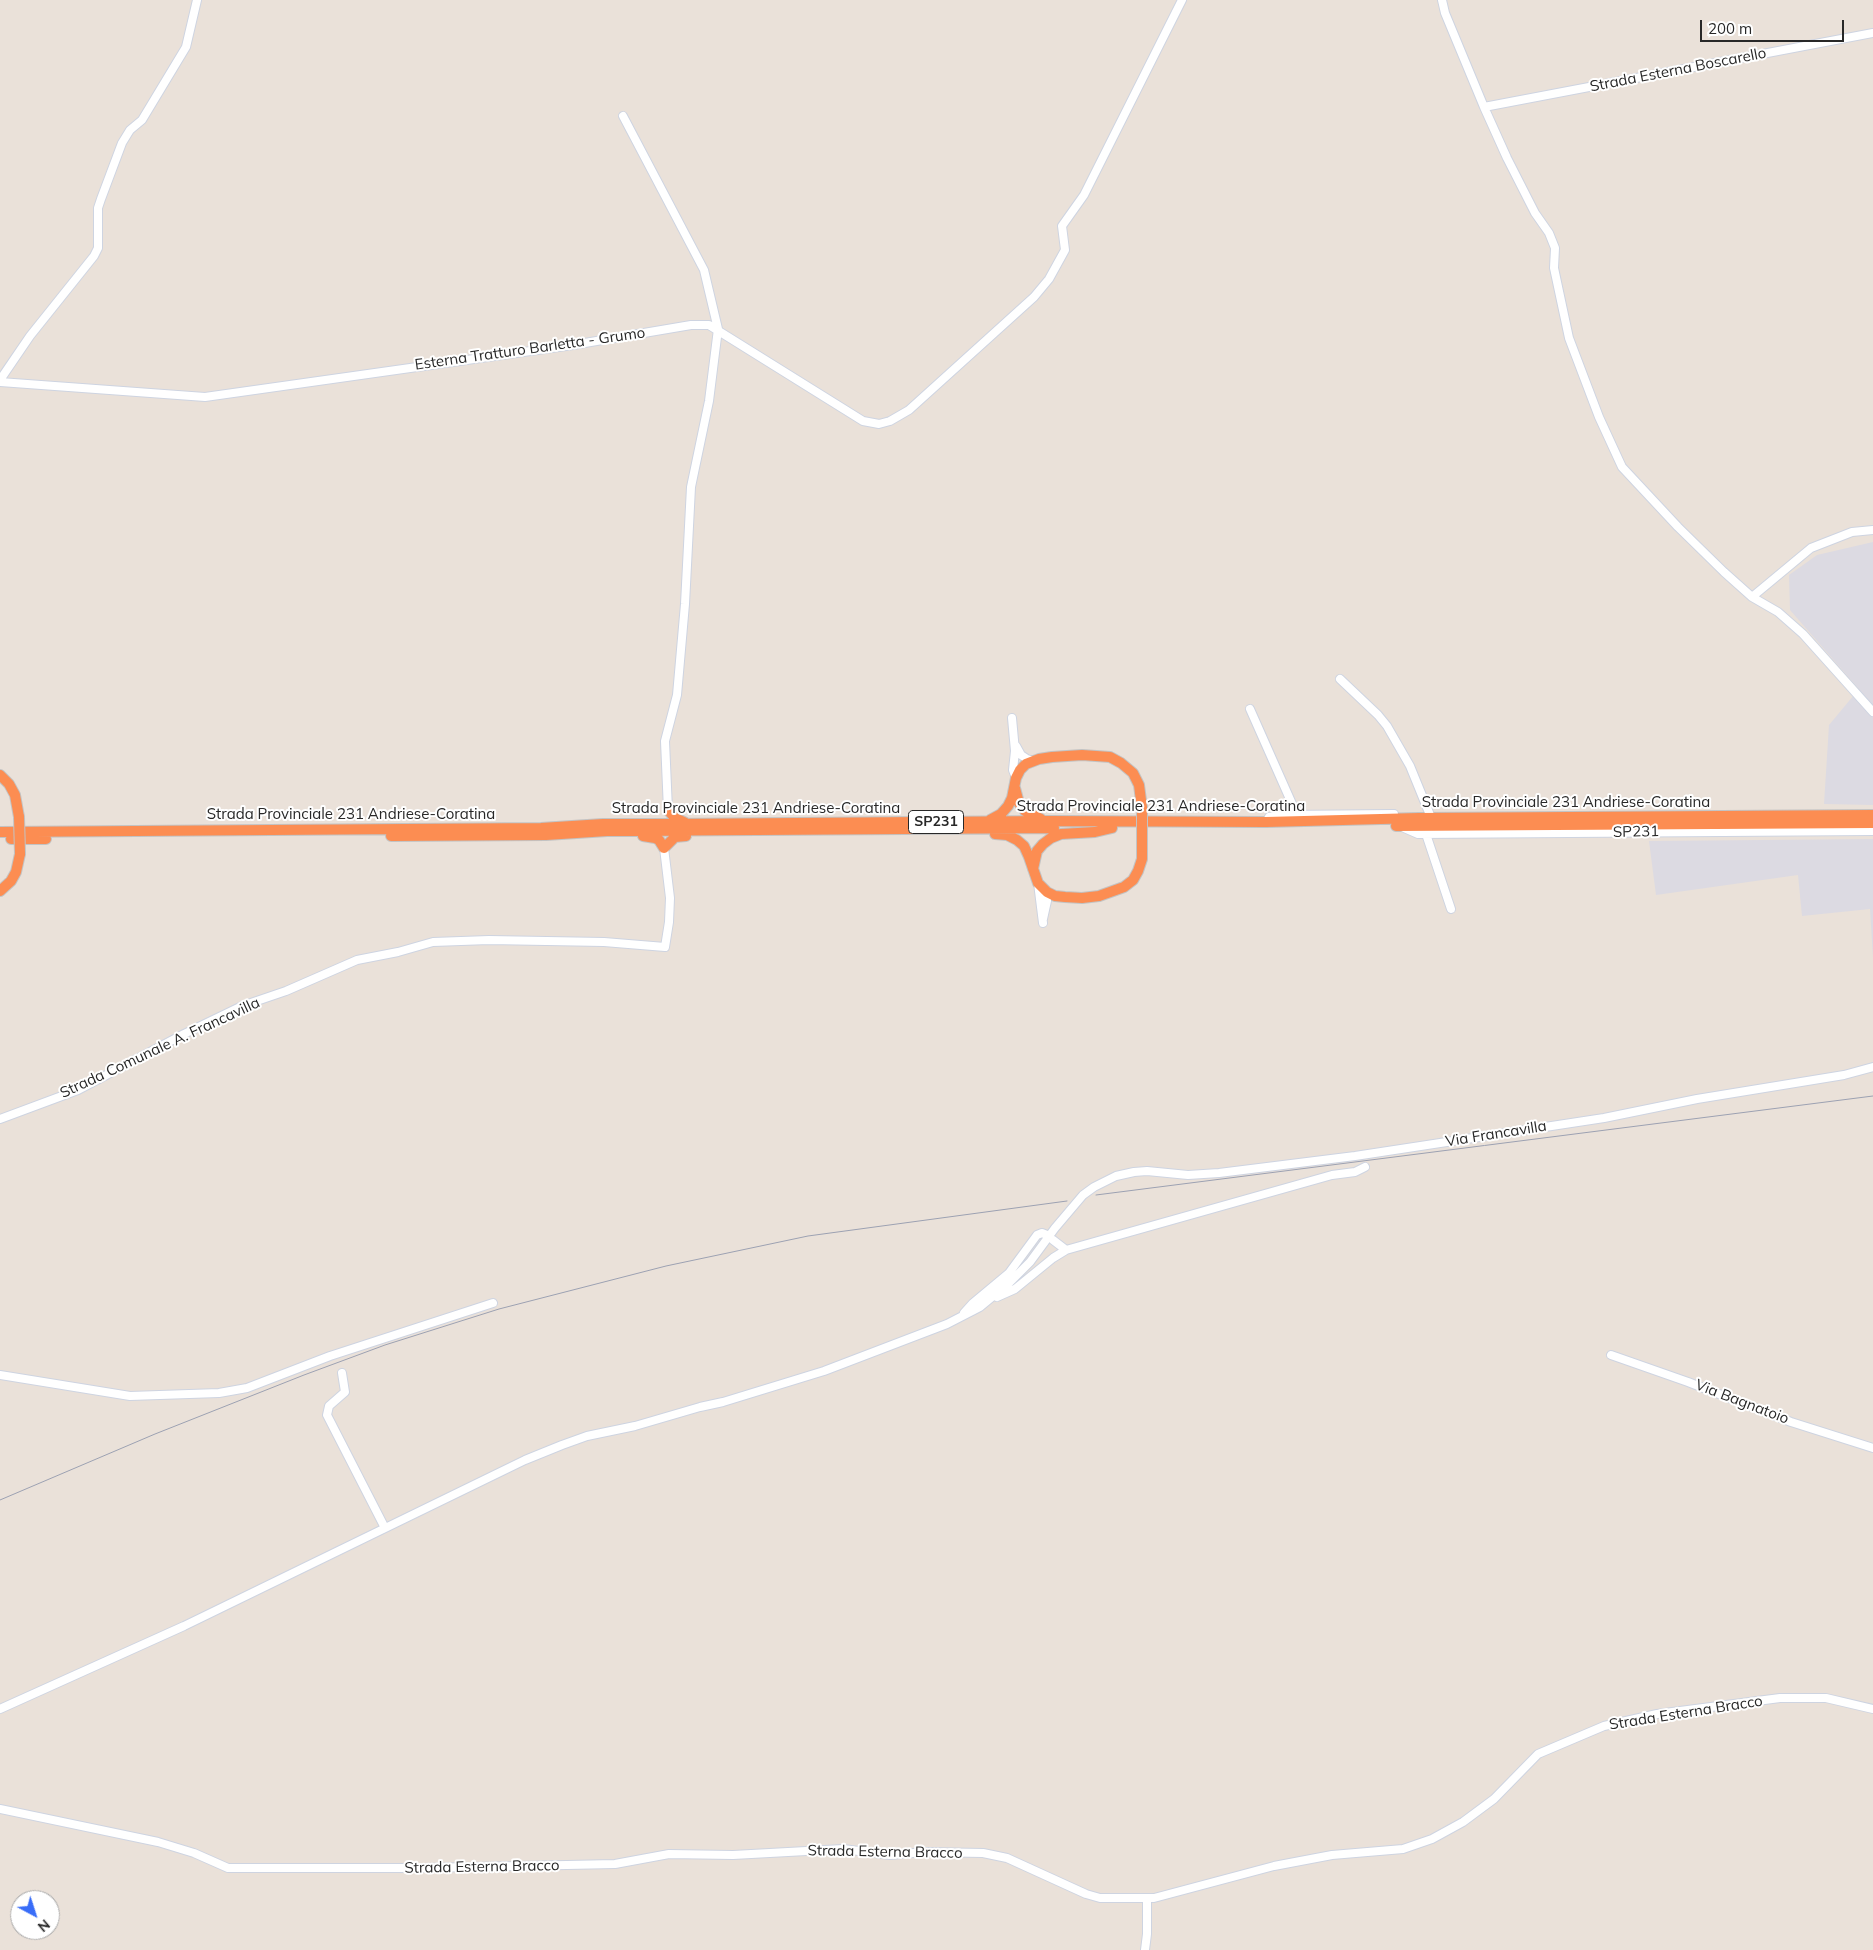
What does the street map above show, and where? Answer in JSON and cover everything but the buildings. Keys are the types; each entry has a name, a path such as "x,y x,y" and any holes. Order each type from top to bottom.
{"highway":[{"path":"964,822 990,820 1001,814 1012,798 1015,782 1023,768 1034,761 1052,757 1082,755 1110,757 1121,763 1133,774 1139,785 1142,808 1142,859 1138,871 1124,887 1099,896 1065,897 1055,896 1047,892 1038,883 1024,846 1013,837 992,833 988,829"},
{"path":"0,775 9,784 15,795 19,816 20,854 16,872 11,881 0,891"},
{"path":"1015,782 1019,803 1025,811 1036,818 1049,821"},
{"path":"605,828 659,822 665,817 668,810 675,818 682,822 740,823"},
{"name":"Strada Provinciale 231 Andriese-Coratina","path":"0,839 526,835 605,828 740,823 1266,822 1458,818 1873,816"},
{"name":"Strada Provinciale 231 Andriese-Coratina","path":"0,832 531,828 988,829 1873,823"},
{"path":"605,828 612,836 650,836 659,840 664,848 670,840 679,836 742,835 760,830"},
{"path":"1032,870 1037,851 1051,838 1061,834 1095,832 1112,828"}],"street":[{"path":"0,381 30,336 94,256 98,248 98,217 101,199 122,143 130,130 142,120 186,47 197,0"},
{"name":"Esterna Tratturo Barletta - Grumo","path":"0,381 205,397 573,345 690,325 709,324 863,421 879,424 890,421 909,410 1034,297 1049,279 1065,250 1062,226 1084,195 1182,0"},
{"path":"1442,0 1445,13 1484,107 1534,213 1549,233 1555,248 1554,268 1568,338 1599,417 1622,468 1724,572 1752,597 1778,612 1803,634 1873,712"},
{"name":"Strada Esterna Boscarello","path":"1484,107 1873,33"},
{"path":"623,116 704,270 718,329 709,401 691,488 685,604 677,695 665,741 668,810"},
{"path":"1752,597 1811,548 1852,532 1873,530"},
{"path":"1340,679 1387,726 1410,766 1430,815"},
{"path":"1250,709 1297,815"},
{"path":"1012,718 1015,782"},
{"path":"1014,752 1034,761"},
{"path":"1014,752 1017,765 1023,768"},
{"path":"1266,822 1272,816 1297,815 1873,811"},
{"name":"SP231","path":"1400,826 1418,834 1873,831"},
{"path":"1426,834 1451,909"},
{"name":"Strada Comunale A. Francavilla","path":"0,1119 78,1090 184,1034 242,1006 286,991 357,960 398,952 433,942 480,940 604,942 665,947 670,922 670,898 664,848"},
{"path":"1038,883 1043,908"},
{"path":"1043,908 1047,892"},
{"path":"1043,908 1065,897"},
{"name":"Via Francavilla","path":"1012,1286 1055,1228 1083,1195 1116,1176 1147,1171 1200,1174 1355,1156 1604,1118 1697,1099 1844,1075 1873,1067"},
{"path":"0,1709 192,1623 525,1460 562,1445 587,1436 635,1426 723,1402 824,1371 947,1324 991,1300 1066,1250 1332,1174 1355,1172 1365,1166"},
{"path":"962,1316 973,1303 1009,1273 1037,1235 1042,1233 1066,1250"},
{"path":"0,1375 130,1396 219,1393 246,1388 330,1356 493,1303"},
{"name":"Via Bagnatoio","path":"1611,1355 1688,1382 1791,1422 1873,1448"},
{"path":"342,1373 345,1392 329,1406 327,1414 385,1528"},
{"name":"Strada Esterna Bracco","path":"0,1808 158,1842 228,1868 412,1868 615,1864 669,1854 733,1855 843,1849 890,1855 926,1852 983,1853 1007,1858 1086,1894 1100,1898 1147,1898 1167,1896 1217,1880 1274,1866 1332,1855 1403,1849 1432,1839 1463,1822 1494,1799 1538,1754 1604,1726 1657,1714 1780,1698 1826,1698 1873,1709"},
{"path":"1145,1950 1147,1898"}],"shaded area":[{"path":"1873,542 1873,805 1824,804 1829,725 1859,689 1790,610 1789,575 1817,555"},
{"path":"1873,839 1873,957 1870,909 1802,916 1798,875 1656,895 1649,841"}],"railway":[{"path":"1096,1195 1873,1096"},
{"path":"0,1500 155,1434 304,1375 385,1345 499,1309 666,1266 808,1236 1067,1201"}]}
